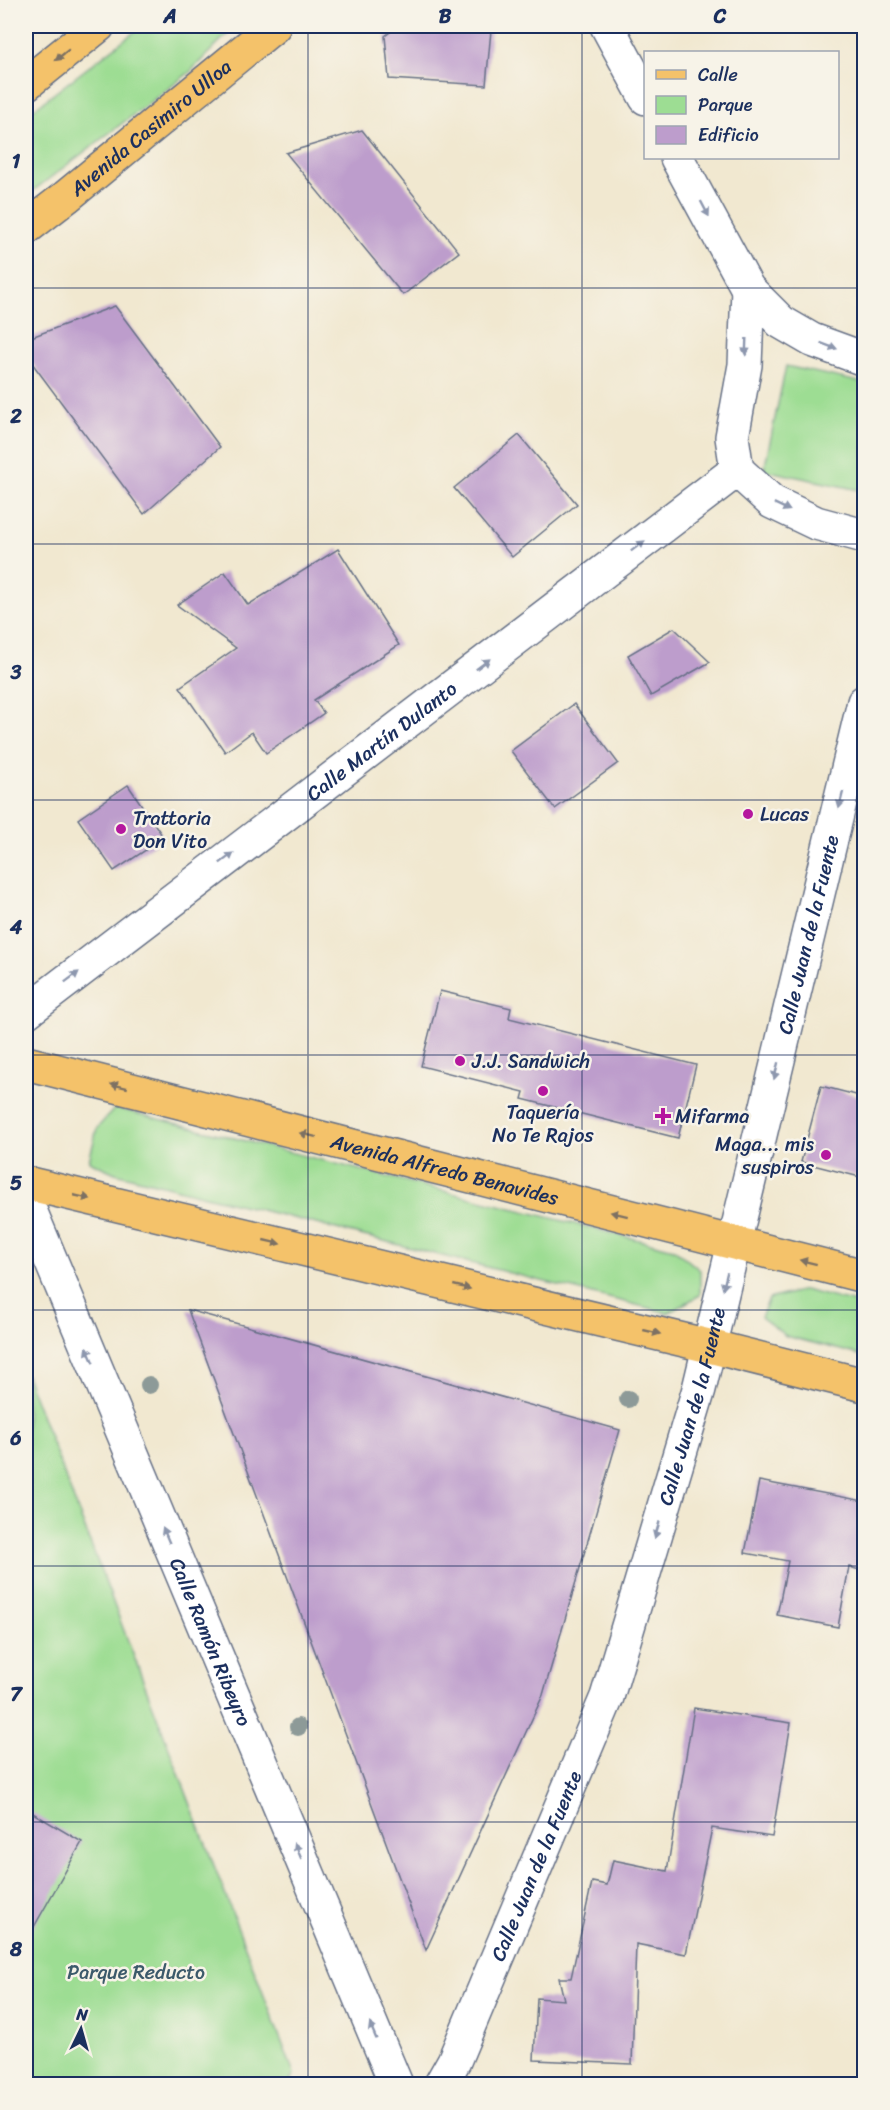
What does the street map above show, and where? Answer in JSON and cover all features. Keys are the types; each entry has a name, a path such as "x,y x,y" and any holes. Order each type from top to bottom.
{"main road":[{"path":"26,84 98,26"},
{"name":"Avenida Casimiro Ulloa","path":"26,228 274,26"},
{"name":"Avenida Alfredo Benavides","path":"26,1063 864,1276"},
{"path":"26,1183 864,1385"}],"street":[{"path":"607,26 644,96"},
{"path":"678,159 748,289 782,322 812,340 864,359"},
{"path":"748,289 745,365 732,437 737,470 772,502 816,523 864,536"},
{"name":"Calle Martín Dulanto","path":"26,1012 737,470"},
{"name":"Calle Juan de la Fuente","path":"441,2085 454,2061 607,1697 699,1389 864,702"},
{"name":"Calle Ramón Ribeyro","path":"26,1201 396,2085"}],"green space":[{"path":"142,26 235,26 190,72 26,196 26,115"},
{"path":"786,366 864,383 864,491 764,470"},
{"path":"115,1108 674,1249 700,1270 700,1295 668,1313 115,1173 89,1161 97,1128"},
{"path":"804,1290 864,1305 864,1356 786,1336 761,1317 769,1299"},
{"name":"Parque Reducto","path":"26,1375 294,2074 288,2084 26,2084"}],"building":[{"path":"398,26 468,26 491,30 486,85 389,79 385,36"},
{"path":"362,130 459,252 403,295 286,153"},
{"path":"115,306 220,447 144,514 26,355 26,339"},
{"path":"519,435 577,504 512,557 454,488"},
{"path":"338,549 399,645 314,700 324,713 266,753 252,732 225,752 180,687 236,648 177,605 225,572 248,605"},
{"path":"674,628 710,662 651,696 628,655"},
{"path":"574,704 618,763 555,809 511,751"},
{"name":"Trattoria Don Vito","path":"128,785 164,838 114,871 78,819"},
{"path":"440,991 511,1008 509,1018 696,1065 678,1138 522,1099 524,1092 421,1066"},
{"path":"821,1086 864,1097 864,1178 801,1162"},
{"path":"188,1310 620,1430 543,1695 426,1950"},
{"path":"759,1481 864,1501 864,1571 849,1567 838,1627 777,1615 788,1561 745,1553"},
{"path":"694,1708 791,1723 772,1837 712,1828 686,1954 636,1944 632,2064 534,2060 537,1998 564,2000 559,1978 571,1978 592,1882 607,1885 613,1860 667,1871"},
{"path":"26,1809 82,1842 26,1941"}],"place":[{"name":"Lucas","path":"748,814"},
{"name":"Trattoria Don Vito","path":"121,829"},
{"name":"J.J. Sandwich","path":"460,1061"},
{"name":"Taquería No Te Rajos","path":"543,1091"},
{"name":"Mifarma","path":"663,1116"},
{"name":"Maga... mis suspiros","path":"826,1155"}]}
